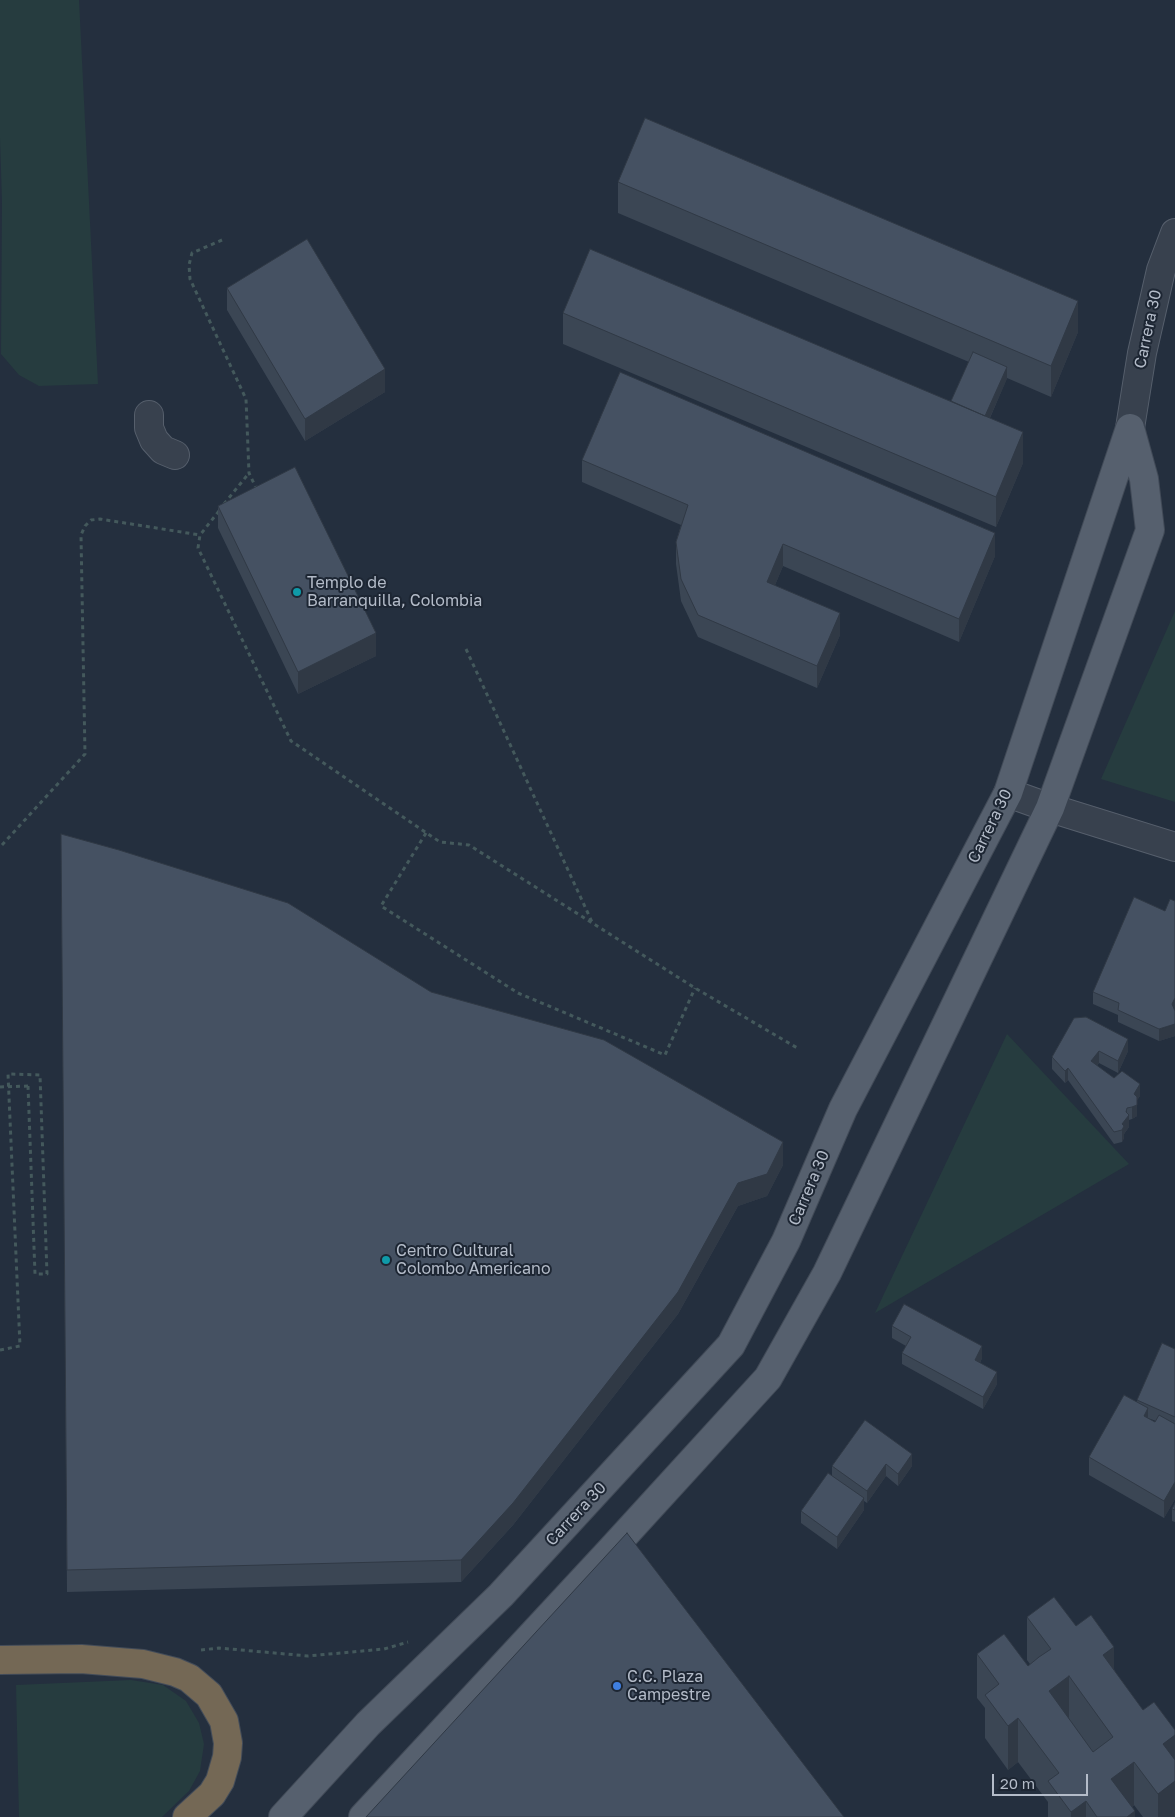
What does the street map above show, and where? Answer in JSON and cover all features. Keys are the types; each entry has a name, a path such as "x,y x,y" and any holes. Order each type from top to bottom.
{"highway":[{"path":"0,1660 81,1658 143,1664 175,1672 189,1678 209,1695 224,1721 228,1743 228,1757 223,1775 212,1794 187,1817"}],"main road":[{"name":"Carrera 30","path":"283,1817 368,1724 501,1596 731,1345 786,1241 843,1109 1008,793 1130,428"},
{"name":"Carrera 30","path":"363,1817 768,1378 827,1273 1050,808 1150,530 1144,479 1130,428"}],"street":[{"name":"Carrera 30","path":"1130,428 1137,349 1161,270 1175,233"},
{"path":"149,415 149,428 154,440 163,450 175,455"},
{"path":"1008,793 1175,847"},
{"path":"598,1597 606,1555"}],"path":[{"path":"222,240 192,253 188,265 190,279 246,399 249,473 260,495"},
{"path":"249,473 200,535 198,548 291,741 440,842 469,845 696,988 799,1049"},
{"path":"2,845 85,754 80,535 85,526 91,520 100,519 200,535"},
{"path":"466,649 593,922"},
{"path":"426,833 381,906 512,990 665,1055 696,988"},
{"path":"0,1087 28,1086 35,1274 47,1274 40,1075 8,1074 20,1346 0,1350"},
{"path":"194,1650 219,1648 308,1656 384,1649 409,1642"}],"green space":[{"path":"0,0 79,0 98,384 39,386 19,375 1,354"},
{"path":"1175,611 1175,802 1101,779"},
{"path":"1007,1034 1129,1164 875,1313"},
{"path":"131,1680 163,1685 186,1701 199,1723 204,1744 200,1771 189,1791 162,1817 19,1817 16,1685"}],"building":[{"path":"645,118 1078,301 1051,366 618,182"},
{"path":"307,239 385,369 305,419 227,288"},
{"path":"590,249 1023,432 996,497 563,313"},
{"path":"973,352 1007,367 985,416 951,401"},
{"path":"620,372 995,533 959,619 783,544 767,582 840,613 817,666 698,615 681,579 676,542 688,505 582,460"},
{"name":"Templo de Barranquilla, Colombia","path":"295,467 376,633 298,672 218,506"},
{"name":"Centro Cultural Colombo Americano","path":"61,834 119,850 288,903 431,992 604,1040 783,1142 767,1174 738,1183 678,1292 513,1503 461,1560 67,1570"},
{"path":"1134,897 1165,911 1170,899 1175,901 1175,998 1172,1004 1175,1011 1175,1024 1159,1029 1118,1010 1119,1003 1093,992"},
{"path":"1086,1017 1128,1039 1118,1061 1099,1051 1091,1061 1114,1078 1122,1071 1140,1084 1134,1094 1137,1097 1137,1105 1127,1108 1126,1112 1129,1115 1122,1124 1124,1126 1122,1130 1114,1132 1068,1068 1065,1071 1052,1057 1074,1018"},
{"path":"904,1304 982,1346 975,1360 997,1372 983,1397 902,1353 911,1337 892,1326"},
{"path":"1162,1343 1175,1349 1175,1417 1137,1400"},
{"path":"1124,1395 1148,1408 1144,1416 1155,1422 1159,1415 1175,1424 1175,1482 1164,1501 1089,1457"},
{"path":"865,1420 912,1454 898,1474 886,1464 867,1491 832,1466"},
{"path":"828,1473 864,1498 837,1537 801,1511"},
{"name":"C.C. Plaza Campestre","path":"627,1533 844,1817 366,1817"},
{"path":"1054,1597 1076,1626 1091,1615 1114,1647 1103,1655 1143,1710 1154,1702 1175,1730 1175,1735 1163,1744 1175,1760 1175,1781 1158,1794 1134,1762 1111,1779 1135,1811 1127,1817 1097,1817 1086,1801 1071,1812 1048,1781 1059,1773 1018,1718 1008,1726 985,1695 999,1684 977,1654 1004,1634 1028,1666 1051,1649 1027,1617","holes":["1069,1676 1113,1737 1093,1752 1049,1691"]}],"place":[{"name":"Templo de Barranquilla, Colombia","path":"297,592"},
{"name":"Centro Cultural Colombo Americano","path":"386,1260"},
{"name":"C.C. Plaza Campestre","path":"617,1686"}]}
